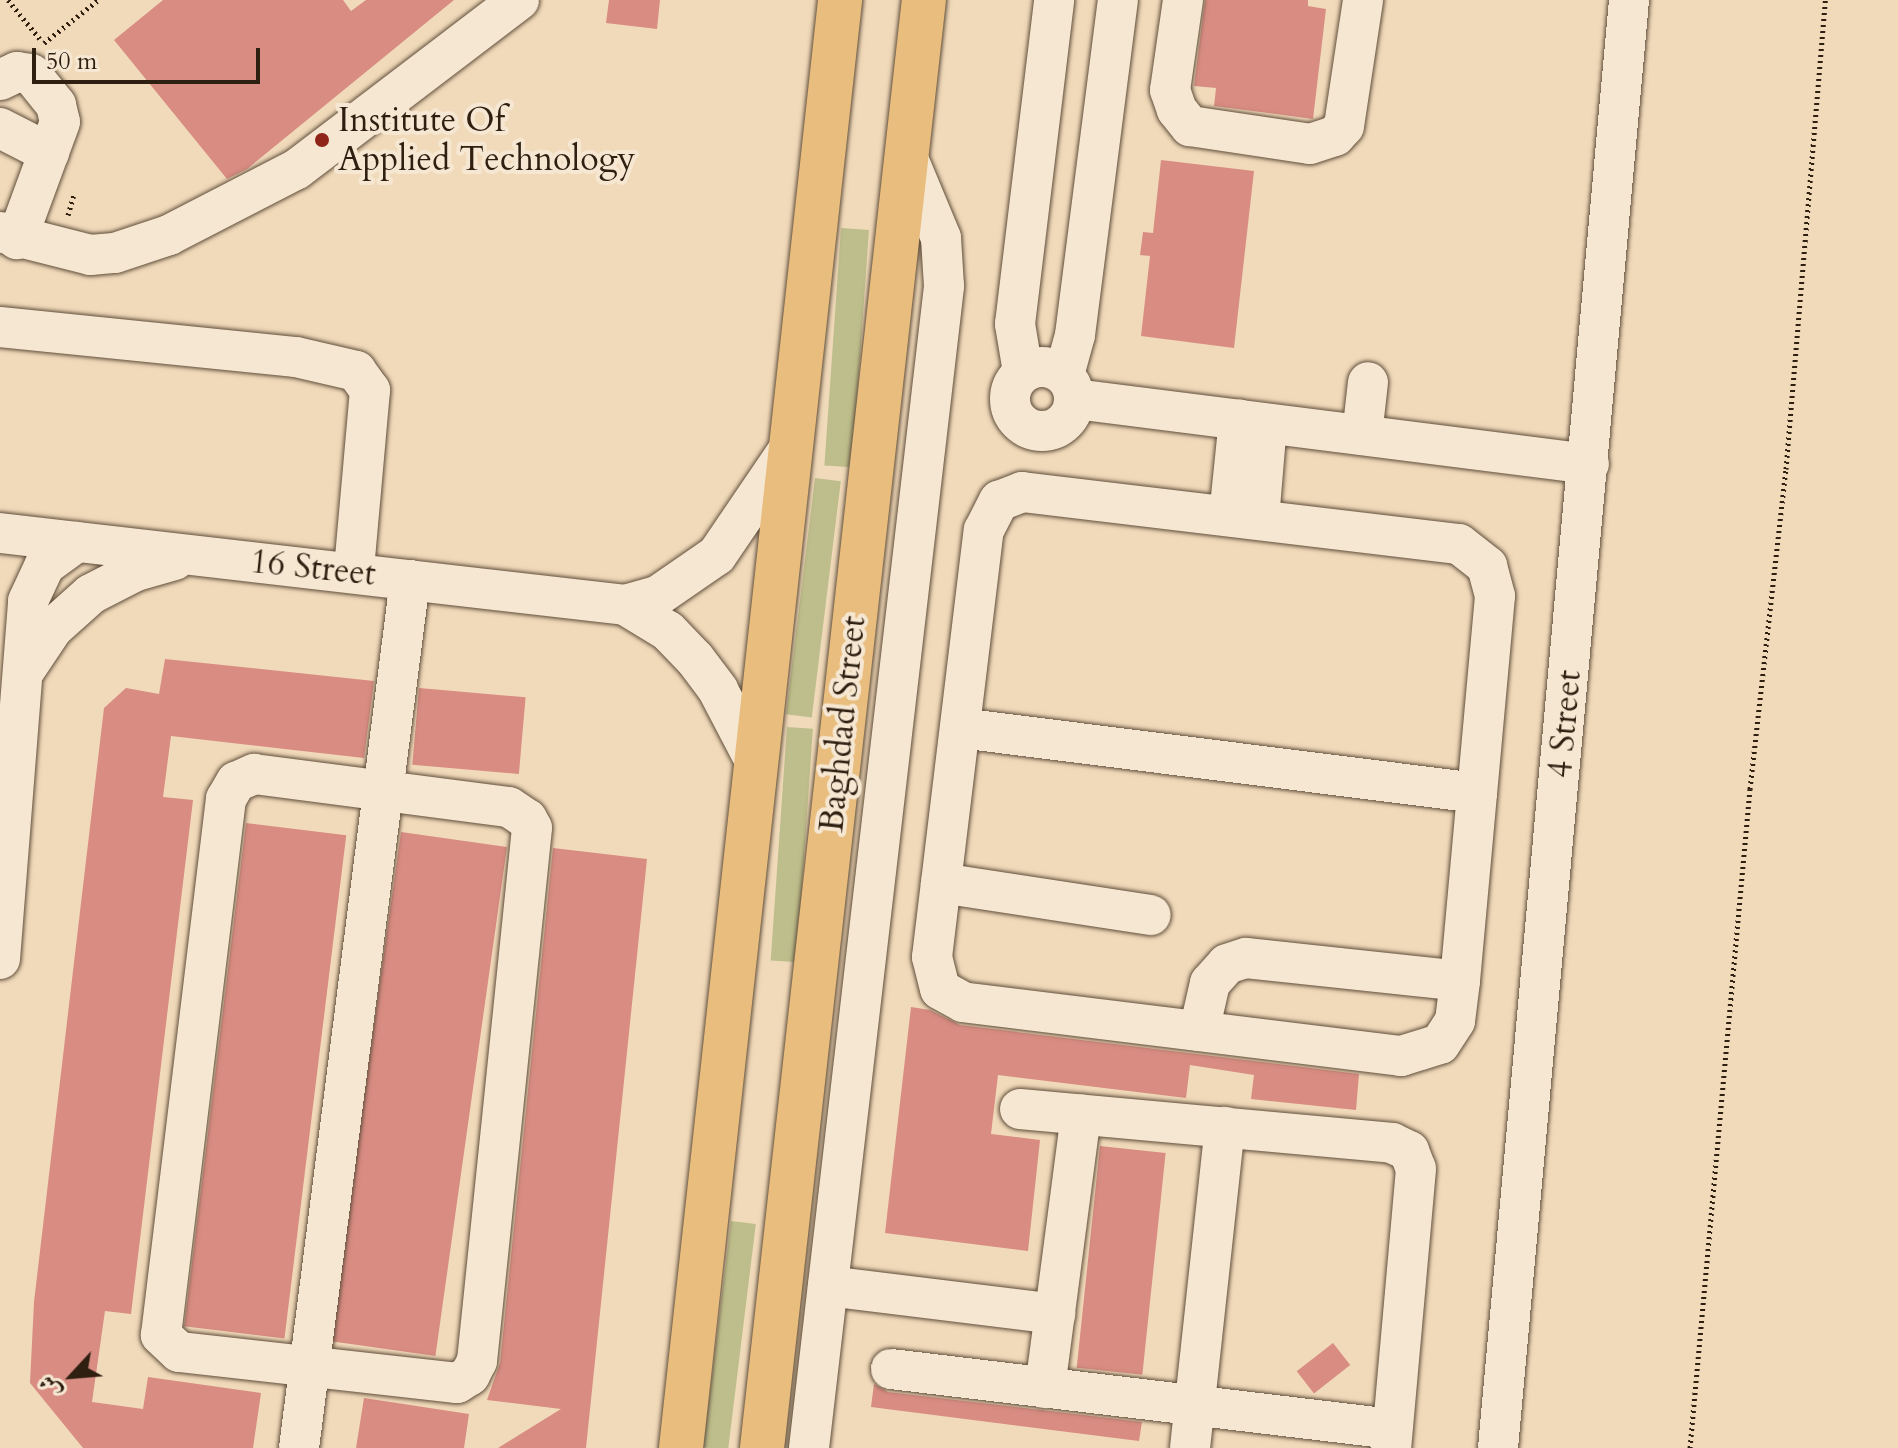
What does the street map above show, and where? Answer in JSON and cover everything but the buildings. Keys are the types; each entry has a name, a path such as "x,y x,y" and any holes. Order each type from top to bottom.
{"main road":[{"path":"683,1428 754,759 840,0"},
{"name":"Baghdad Street","path":"762,1448 924,0"}],"street":[{"path":"0,80 17,72 31,74 56,105 60,122 49,153 9,236 90,255 115,253 237,203 297,169 519,0"},
{"path":"1054,0 1015,324 1023,372 1009,397 1020,424 1033,431 1062,425 1118,0"},
{"path":"1183,0 1170,90 1177,110 1190,126 1310,144 1335,136 1344,126 1363,0"},
{"name":"4 Street","path":"1498,1448 1629,0"},
{"path":"0,128 49,153"},
{"path":"809,1448 944,286 941,238 906,154"},
{"path":"0,327 296,357 356,371 370,390 354,571"},
{"path":"1023,372 1051,368 1069,387 1253,422 1589,464"},
{"path":"1362,435 1368,382"},
{"path":"1244,518 1253,422"},
{"name":"16 Street","path":"625,605 669,589 717,555 789,449"},
{"path":"1022,492 1244,518 1459,544 1479,557 1495,596 1460,981 1449,1034 1440,1044 1415,1055 1199,1031 951,997 932,968 984,530 999,501 1022,492"},
{"name":"16 Street","path":"0,533 354,571 625,605 668,631 695,659 718,690 754,759"},
{"path":"0,959 28,601 34,582 45,565 77,542"},
{"path":"25,670 53,628 91,594 136,571 197,556"},
{"path":"299,1448 410,580"},
{"path":"0,615 25,670"},
{"path":"960,728 1477,793"},
{"path":"254,774 383,791 509,807 519,811 532,828 477,1361 470,1375 457,1383 179,1352 161,1335 229,790 254,774"},
{"path":"941,883 1151,915"},
{"path":"1199,1031 1210,983 1227,964 1246,958 1460,981"},
{"path":"891,1369 1194,1406 1392,1439 1414,1159 1392,1143 1020,1109"},
{"path":"1045,1388 1081,1114"},
{"path":"1190,1448 1225,1127"},
{"path":"828,1286 1055,1314"},
{"path":"660,1448 683,1428"}],"path":[{"path":"0,4 6,0"},
{"path":"44,44 98,0"},
{"path":"1690,1448 1750,789 1786,469 1825,0"}],"green space":[{"path":"841,228 869,230 852,467 824,465"},
{"path":"815,478 841,481 812,717 786,714"},
{"path":"787,727 813,729 797,962 771,960"},
{"path":"731,1221 756,1224 728,1448 703,1447"}],"place":[{"name":"Institute Of Applied Technology","path":"322,140"}]}
